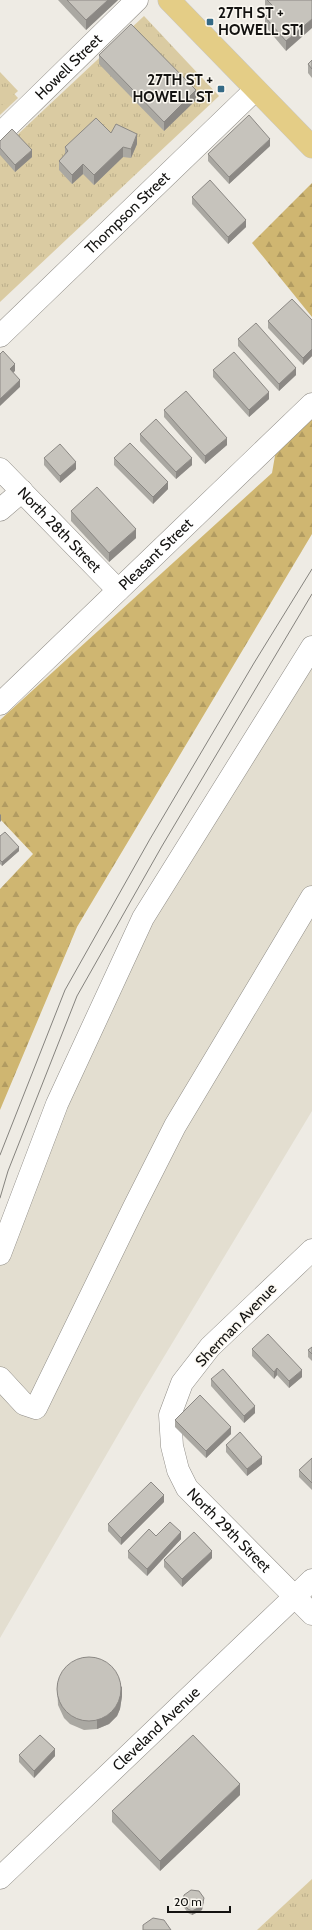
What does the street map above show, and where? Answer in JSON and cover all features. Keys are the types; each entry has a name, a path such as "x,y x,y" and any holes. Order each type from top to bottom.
{"main road":[{"path":"169,0 312,147"}],"street":[{"name":"Howell Street","path":"0,134 138,0"},
{"name":"Thompson Street","path":"0,336 255,90"},
{"name":"Pleasant Street","path":"0,704 118,590 146,566 312,404"},
{"name":"North 28th Street","path":"0,469 118,590"},
{"path":"0,510 22,491"},
{"path":"0,1254 57,1104 143,918 312,647"},
{"path":"0,1378 24,1404 36,1408 175,1126 312,897"},
{"name":"Sherman Avenue","path":"171,1433 170,1415 182,1383 210,1346 312,1250"},
{"name":"North 29th Street","path":"171,1433 172,1446 178,1470 187,1488 312,1614"},
{"name":"Cleveland Avenue","path":"0,1878 312,1580"}],"shaded area":[{"path":"312,635 312,1111 141,1395 0,1638 0,1231 148,900"}],"green space":[{"path":"144,16 219,96 0,302 0,151"},
{"path":"0,72 18,91 0,107"},
{"path":"0,78 18,98 0,115"},
{"path":"312,183 312,317 252,243"},
{"path":"312,413 312,534 77,927 0,1110 0,889 33,854 0,819 0,720 272,473 276,450"},
{"path":"312,1879 312,1930 257,1930"}],"building":[{"path":"67,0 108,0 86,20"},
{"path":"267,0 312,0 312,19 286,41 265,17 275,8"},
{"path":"131,24 196,90 164,122 99,55"},
{"path":"312,60 312,69 308,64"},
{"path":"249,115 270,139 229,177 208,154"},
{"path":"96,118 111,133 116,124 137,134 131,149 123,147 94,175 83,164 72,175 59,161 68,151 65,147"},
{"path":"12,129 32,150 15,165 0,148 0,141"},
{"path":"210,180 246,220 228,237 192,197"},
{"path":"292,299 312,320 312,349 303,358 268,321"},
{"path":"256,323 296,368 279,384 238,339"},
{"path":"3,351 15,364 10,369 20,380 0,399 0,354"},
{"path":"234,352 269,392 249,410 213,370"},
{"path":"186,391 227,438 205,456 164,410"},
{"path":"156,419 192,458 176,472 140,434"},
{"path":"130,443 168,482 153,497 114,458"},
{"path":"60,444 76,462 60,476 44,458"},
{"path":"97,487 136,529 109,553 71,511"},
{"path":"5,832 19,847 2,862 0,860 0,836"},
{"path":"268,1334 302,1370 289,1381 277,1368 274,1372 252,1349"},
{"path":"312,1347 312,1354 308,1350"},
{"path":"223,1369 255,1406 244,1416 211,1379"},
{"path":"200,1395 231,1427 206,1451 175,1420"},
{"path":"240,1432 262,1457 247,1469 226,1445"},
{"path":"312,1458 312,1483 299,1470"},
{"path":"151,1482 164,1495 121,1538 108,1524"},
{"path":"170,1522 181,1532 147,1569 128,1551 149,1529 156,1536"},
{"path":"194,1532 212,1551 182,1579 164,1560"},
{"path":"89,1657 101,1660 112,1666 118,1677 121,1689 118,1701 112,1712 101,1718 89,1721 77,1718 66,1712 60,1701 57,1689 60,1677 66,1666 77,1660"},
{"path":"40,1735 55,1749 34,1771 19,1755"},
{"path":"193,1735 240,1784 160,1861 112,1811"},
{"path":"191,1890 199,1891 204,1898 202,1906 192,1911 183,1903 184,1895"},
{"path":"153,1918 164,1920 171,1930 143,1930 143,1925"}],"tram line":[{"path":"0,1155 65,990 150,839 254,663 312,569"},
{"path":"0,1198 8,1171 77,996 162,846 312,594"}],"place":[{"name":"27TH ST + HOWELL ST1","path":"210,22"},
{"name":"27TH ST + HOWELL ST","path":"221,89"}]}
